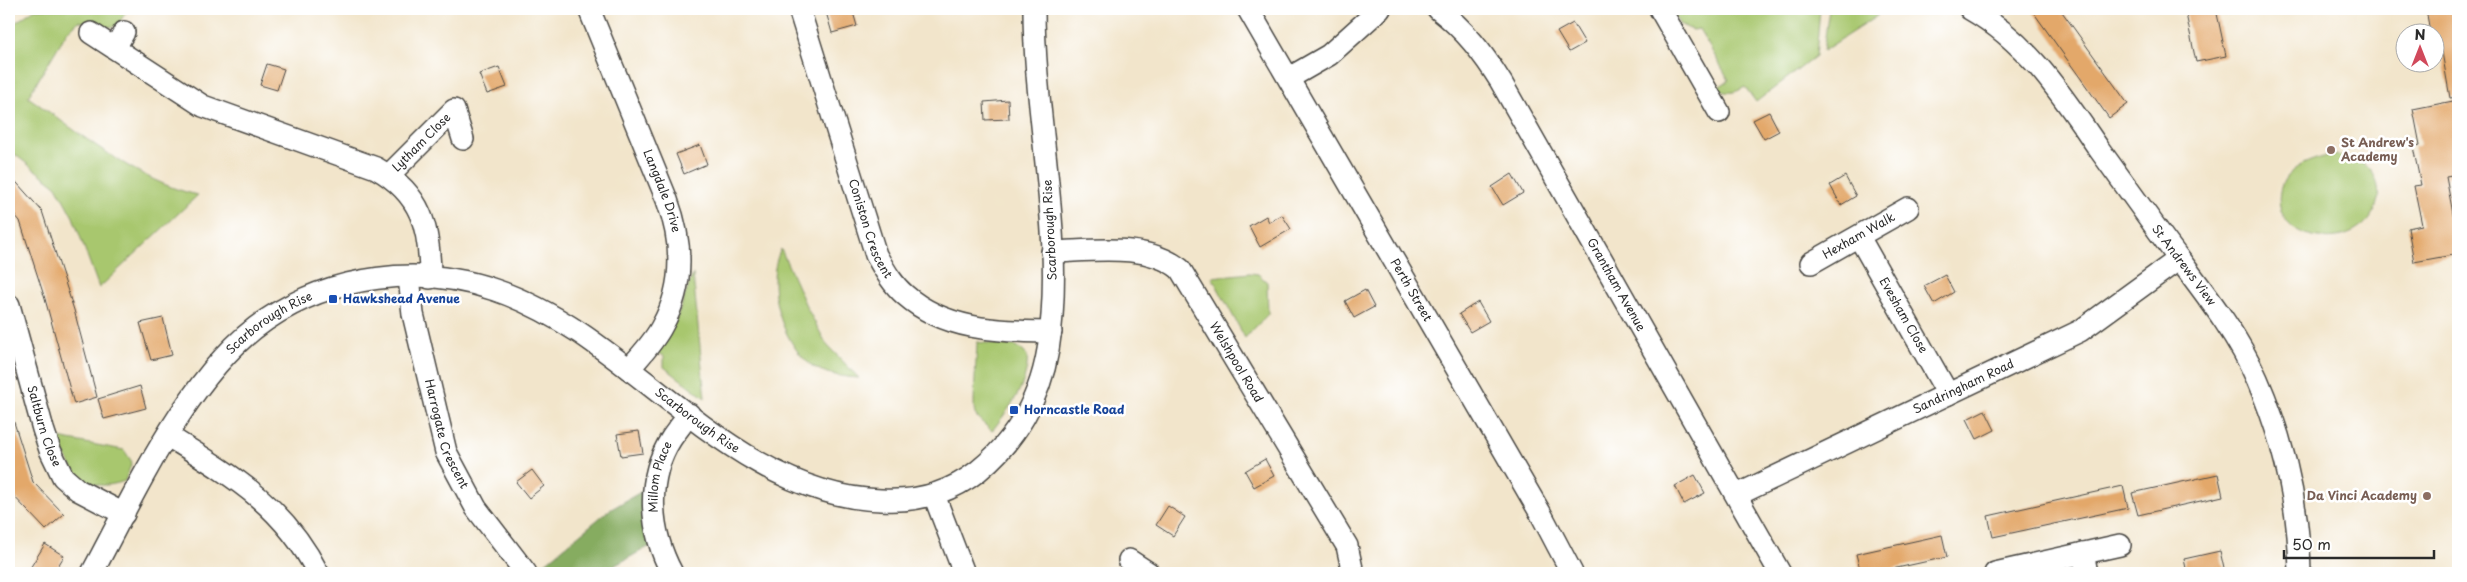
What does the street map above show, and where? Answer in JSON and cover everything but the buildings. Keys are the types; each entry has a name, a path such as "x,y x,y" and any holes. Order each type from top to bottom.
{"street":[{"name":"Langdale Drive","path":"589,9 675,221 679,246 678,284 670,311 662,328 629,370"},
{"name":"Coniston Crescent","path":"799,9 876,255 893,282 904,295 931,313 947,320 974,328 1051,332"},
{"name":"Scarborough Rise","path":"92,573 168,436 190,401 216,367 251,332 269,318 317,293 389,276 420,277 494,290 526,303 581,334 712,431 774,471 829,492 854,498 895,501 934,494 965,480 1004,447 1022,420 1037,394 1044,370 1051,332 1053,298 1052,252 1034,9"},
{"name":"Perth Street","path":"1248,9 1541,514 1572,573"},
{"path":"1288,78 1329,55 1380,9"},
{"name":"Grantham Avenue","path":"1438,9 1459,25 1475,43 1497,76 1780,573"},
{"path":"1660,9 1719,112"},
{"name":"St Andrews View","path":"1970,9 2000,28 2016,41 2057,88 2225,323 2256,377 2276,427 2294,496 2300,573"},
{"path":"91,33 120,40 203,106 223,115 376,168 389,175 413,199 424,221 430,247 420,277"},
{"name":"Lytham Close","path":"389,175 454,110 463,139"},
{"name":"Hexham Walk","path":"1811,263 1859,238 1908,208"},
{"name":"Evesham Close","path":"1859,238 1948,394"},
{"name":"Welshpool Road","path":"1052,252 1104,251 1152,254 1171,262 1180,269 1347,546 1353,573"},
{"name":"Sandringham Road","path":"1737,495 2080,331 2179,259"},
{"name":"Harrogate Crescent","path":"420,277 413,314 446,452 476,508 526,573"},
{"name":"Saltburn Close","path":"9,305 43,429 60,472 78,490 124,514"},
{"name":"Millom Place","path":"672,573 656,536 654,490 670,440 690,414"},
{"path":"168,436 231,474 257,494 285,523 318,573"},
{"path":"934,494 964,573"},
{"path":"1995,573 2085,563 2120,545"},
{"path":"1129,560 1149,573"}],"green space":[{"path":"35,9 128,9 117,26 102,28 79,21 67,32 28,97 131,168 176,189 198,195 99,288 73,217 56,186 9,150 9,27"},
{"path":"1672,9 1820,9 1816,56 1756,102 1745,87 1734,92 1723,92 1717,88 1729,80 1699,29 1692,30 1679,24"},
{"path":"1829,9 1880,9 1877,16 1823,51"},
{"path":"2331,155 2356,159 2371,171 2378,186 2377,204 2369,220 2353,232 2332,237 2305,234 2290,225 2281,210 2279,202 2282,184 2287,176 2296,168"},
{"path":"781,249 807,308 827,345 859,378 835,375 816,368 801,355 792,342 778,312 775,295 774,278 776,263"},
{"path":"1250,273 1258,274 1267,282 1268,314 1245,338 1212,277"},
{"path":"693,274 705,398 664,367 664,356 658,353 677,317"},
{"path":"977,342 1017,346 1027,355 1025,376 1017,396 992,431 978,418 974,410"},
{"path":"58,438 124,450 132,462 125,481 111,485 99,485 89,483 81,478 69,461"},
{"path":"644,490 652,545 601,573 552,573 544,564 608,511"}],"place":[{"name":"St Andrew's Academy","path":"2331,150"},
{"name":"Hawkshead Avenue","path":"333,299"},
{"name":"Horncastle Road","path":"1014,410"},
{"name":"Da Vinci Academy","path":"2427,496"}]}
